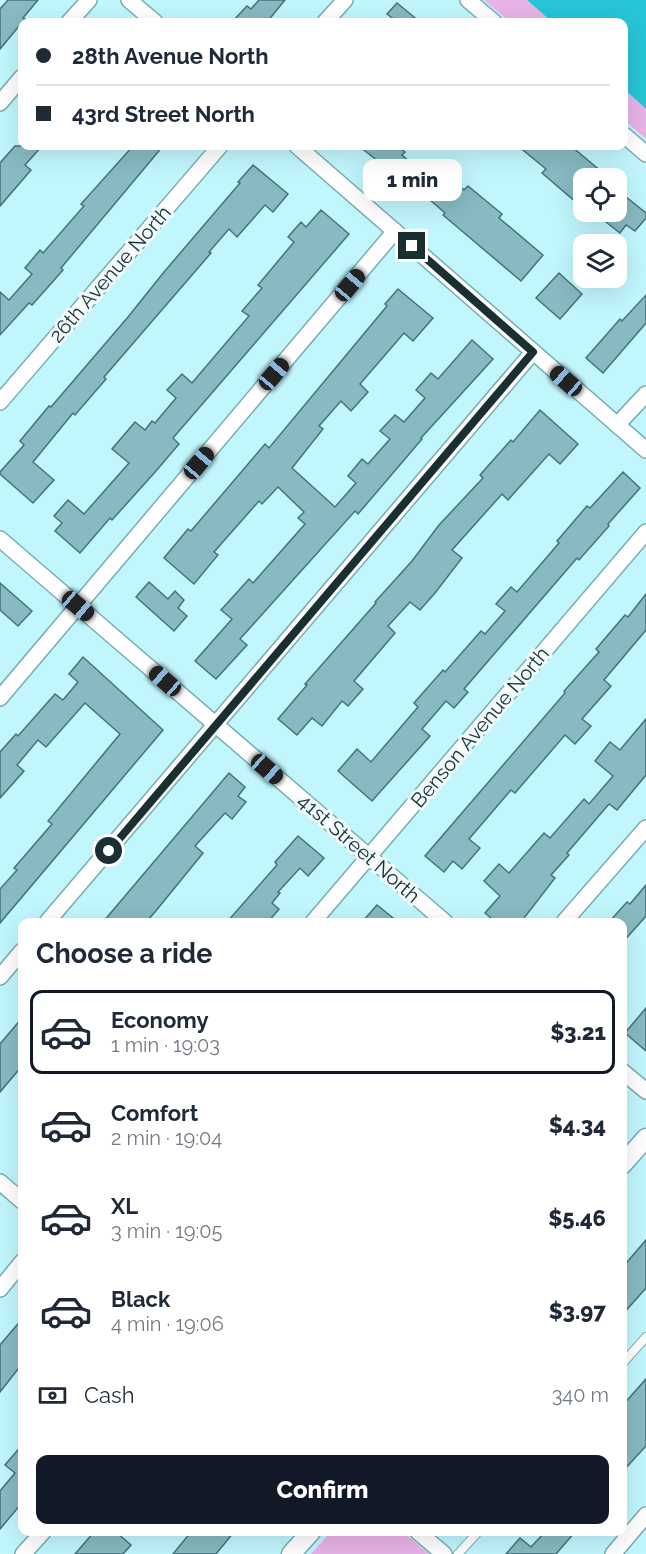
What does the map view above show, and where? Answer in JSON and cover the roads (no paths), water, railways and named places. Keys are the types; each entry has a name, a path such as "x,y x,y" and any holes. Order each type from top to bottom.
{"street":[{"path":"73,18 89,0"},
{"path":"129,0 150,18"},
{"path":"329,18 345,0"},
{"path":"468,0 489,18"},
{"path":"0,103 18,82"},
{"path":"628,138 646,154"},
{"name":"26th Avenue North","path":"0,402 217,150"},
{"path":"302,150 646,450"},
{"path":"0,698 395,231"},
{"path":"50,918 533,352"},
{"path":"617,425 646,394"},
{"name":"Benson Avenue North","path":"316,918 646,532"},
{"name":"41st Street North","path":"0,539 440,918"},
{"path":"567,918 646,828"},
{"path":"0,978 18,956"},
{"path":"627,1075 646,1091"},
{"path":"627,1159 646,1138"},
{"path":"0,1182 18,1198"},
{"path":"0,1289 18,1267"},
{"path":"613,1554 646,1515"},
{"path":"23,1554 39,1536"},
{"path":"291,1554 307,1536"},
{"path":"423,1536 444,1554"}],"lane":[{"path":"627,1358 646,1337"},
{"path":"458,1554 474,1536"}],"water":[{"path":"527,0 646,0 646,109 628,93 628,18 547,18"}]}
